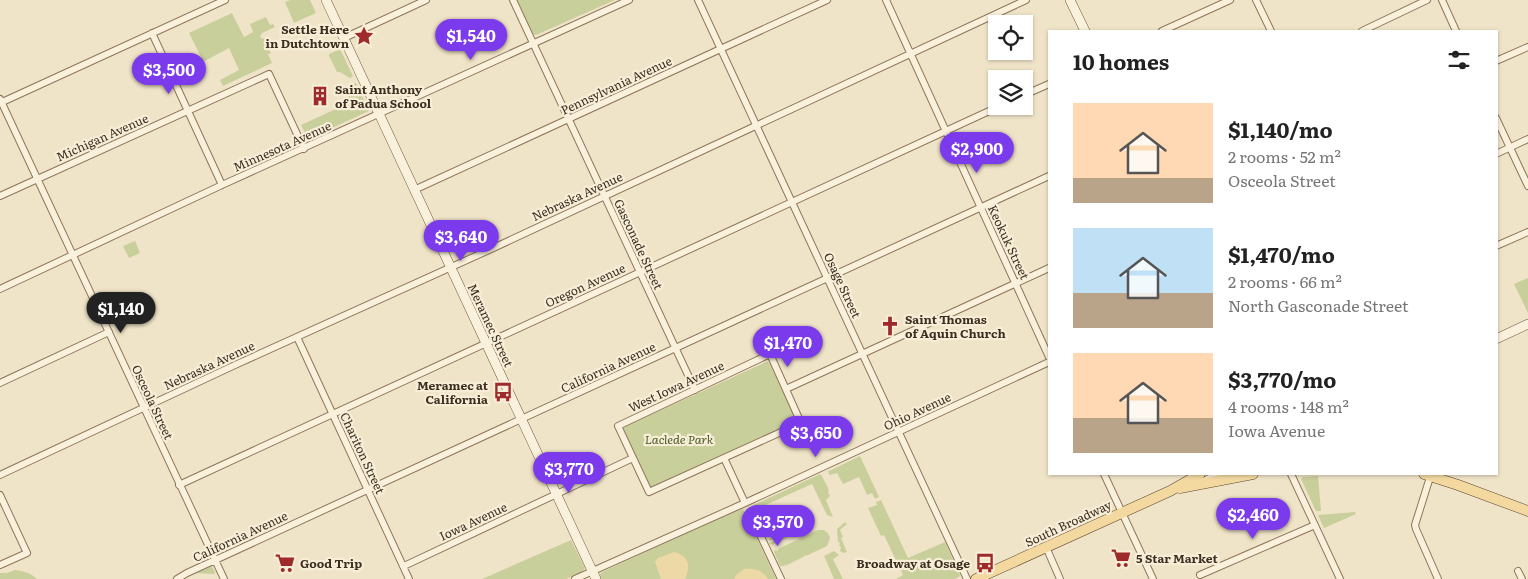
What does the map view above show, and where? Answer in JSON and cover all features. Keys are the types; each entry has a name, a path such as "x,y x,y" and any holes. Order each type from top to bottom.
{"main road":[{"name":"South Broadway","path":"976,579 1122,512 1202,478 1240,475"},
{"path":"1432,475 1528,511"}],"street":[{"path":"1,101 225,0"},
{"name":"Meramec Street","path":"326,0 594,575"},
{"path":"344,38 426,0"},
{"name":"Gasconade Street","path":"513,0 695,390"},
{"name":"Minnesota Avenue","path":"0,289 222,185 629,0"},
{"name":"Osage Street","path":"698,0 968,579"},
{"name":"Pennsylvania Avenue","path":"414,190 827,0"},
{"name":"Keokuk Street","path":"886,0 1048,354"},
{"name":"Nebraska Avenue","path":"0,475 1026,0"},
{"path":"1070,0 1085,30"},
{"path":"1164,30 1230,0"},
{"path":"1256,0 1271,30"},
{"path":"1364,30 1427,0"},
{"path":"1442,0 1456,30"},
{"path":"152,33 222,185"},
{"path":"1498,60 1528,46"},
{"name":"Michigan Avenue","path":"0,196 269,74 304,149"},
{"path":"1033,91 1048,84"},
{"name":"Osceola Street","path":"1,101 224,579"},
{"name":"Oregon Avenue","path":"179,485 988,112"},
{"path":"1498,122 1528,186"},
{"path":"1498,153 1528,139"},
{"name":"California Avenue","path":"177,579 1048,176"},
{"path":"1498,245 1528,232"},
{"path":"633,458 648,492 802,423 786,390 1048,268"},
{"path":"1498,338 1528,324"},
{"path":"0,382 109,332"},
{"name":"Chariton Street","path":"297,337 409,579"},
{"name":"West Iowa Avenue","path":"633,458 618,426 770,354 786,390"},
{"name":"Ohio Avenue","path":"576,579 594,575 1048,362"},
{"name":"Iowa Avenue","path":"404,566 633,458"},
{"path":"724,458 745,503"},
{"path":"1104,475 1153,579"},
{"path":"1202,478 1216,475"},
{"path":"1291,475 1340,579"},
{"path":"1429,475 1415,525 1438,579"},
{"path":"0,495 27,553 0,565"},
{"path":"755,524 781,579"},
{"path":"1200,575 1314,525"},
{"path":"1046,547 1060,579"},
{"path":"1518,571 1522,579"}],"green space":[{"path":"290,0 310,0 316,13 294,23 285,2"},
{"path":"517,0 615,0 536,35 533,34"},
{"path":"232,13 244,37 253,32 250,24 266,17 270,25 273,24 275,27 262,33 260,36 262,39 264,38 271,53 268,54 272,63 223,86 220,80 239,70 229,48 201,63 201,57 189,33"},
{"path":"340,49 353,76 350,78 337,72 329,56 329,54"},
{"path":"356,83 369,111 308,139 301,125 349,103 347,97 351,95 353,84"},
{"path":"135,241 140,253 129,258 123,246"},
{"path":"1528,278 1528,313 1514,284"},
{"name":"Laclede Park","path":"766,362 770,364 795,418 794,423 653,488 648,486 623,430 624,427"},
{"path":"860,456 879,497 875,499 872,493 867,495 859,477 843,484 837,473 830,475 827,472"},
{"path":"820,474 829,490 830,496 826,500 833,517 827,515 812,484 754,510 752,506"},
{"path":"1318,476 1321,511 1316,511 1301,479 1303,477"},
{"path":"881,500 908,558 945,542 960,575 959,577 955,579 896,579 903,575 884,535 881,536 868,508 877,505 876,502"},
{"path":"742,507 776,579 600,579 602,572"},
{"path":"1355,512 1356,514 1324,528 1318,515"},
{"path":"809,519 809,522 769,541 771,536"},
{"path":"845,522 847,524 840,530 847,552 844,553 840,551 841,547 838,542 837,529"},
{"path":"810,524 812,526 772,545 769,543"},
{"path":"818,530 824,530 828,533 830,538 827,546 806,556 805,554 805,556 785,566 784,564 784,566 780,566 774,552 775,550 778,551 778,549 797,540 799,541 798,539"},
{"path":"571,540 585,568 582,572 566,579 482,579"},
{"path":"834,551 839,555 833,559 843,579 834,579 824,556"},
{"path":"211,565 215,572 214,574 195,573"},
{"path":"15,570 32,575 37,579 0,579 0,573"}],"sand":[{"path":"674,552 686,559 688,570 685,579 661,579 655,562 658,558"},
{"path":"744,569 758,570 768,579 734,579"}],"place":[{"name":"Settle Here in Dutchtown","path":"364,36"},
{"name":"Saint Anthony of Padua School","path":"320,96"},
{"name":"Saint Thomas of Aquin Church","path":"890,326"},
{"name":"Meramec at California","path":"503,392"},
{"name":"5 Star Market","path":"1121,558"},
{"name":"Good Trip","path":"285,563"},
{"name":"Broadway at Osage","path":"985,563"}]}
